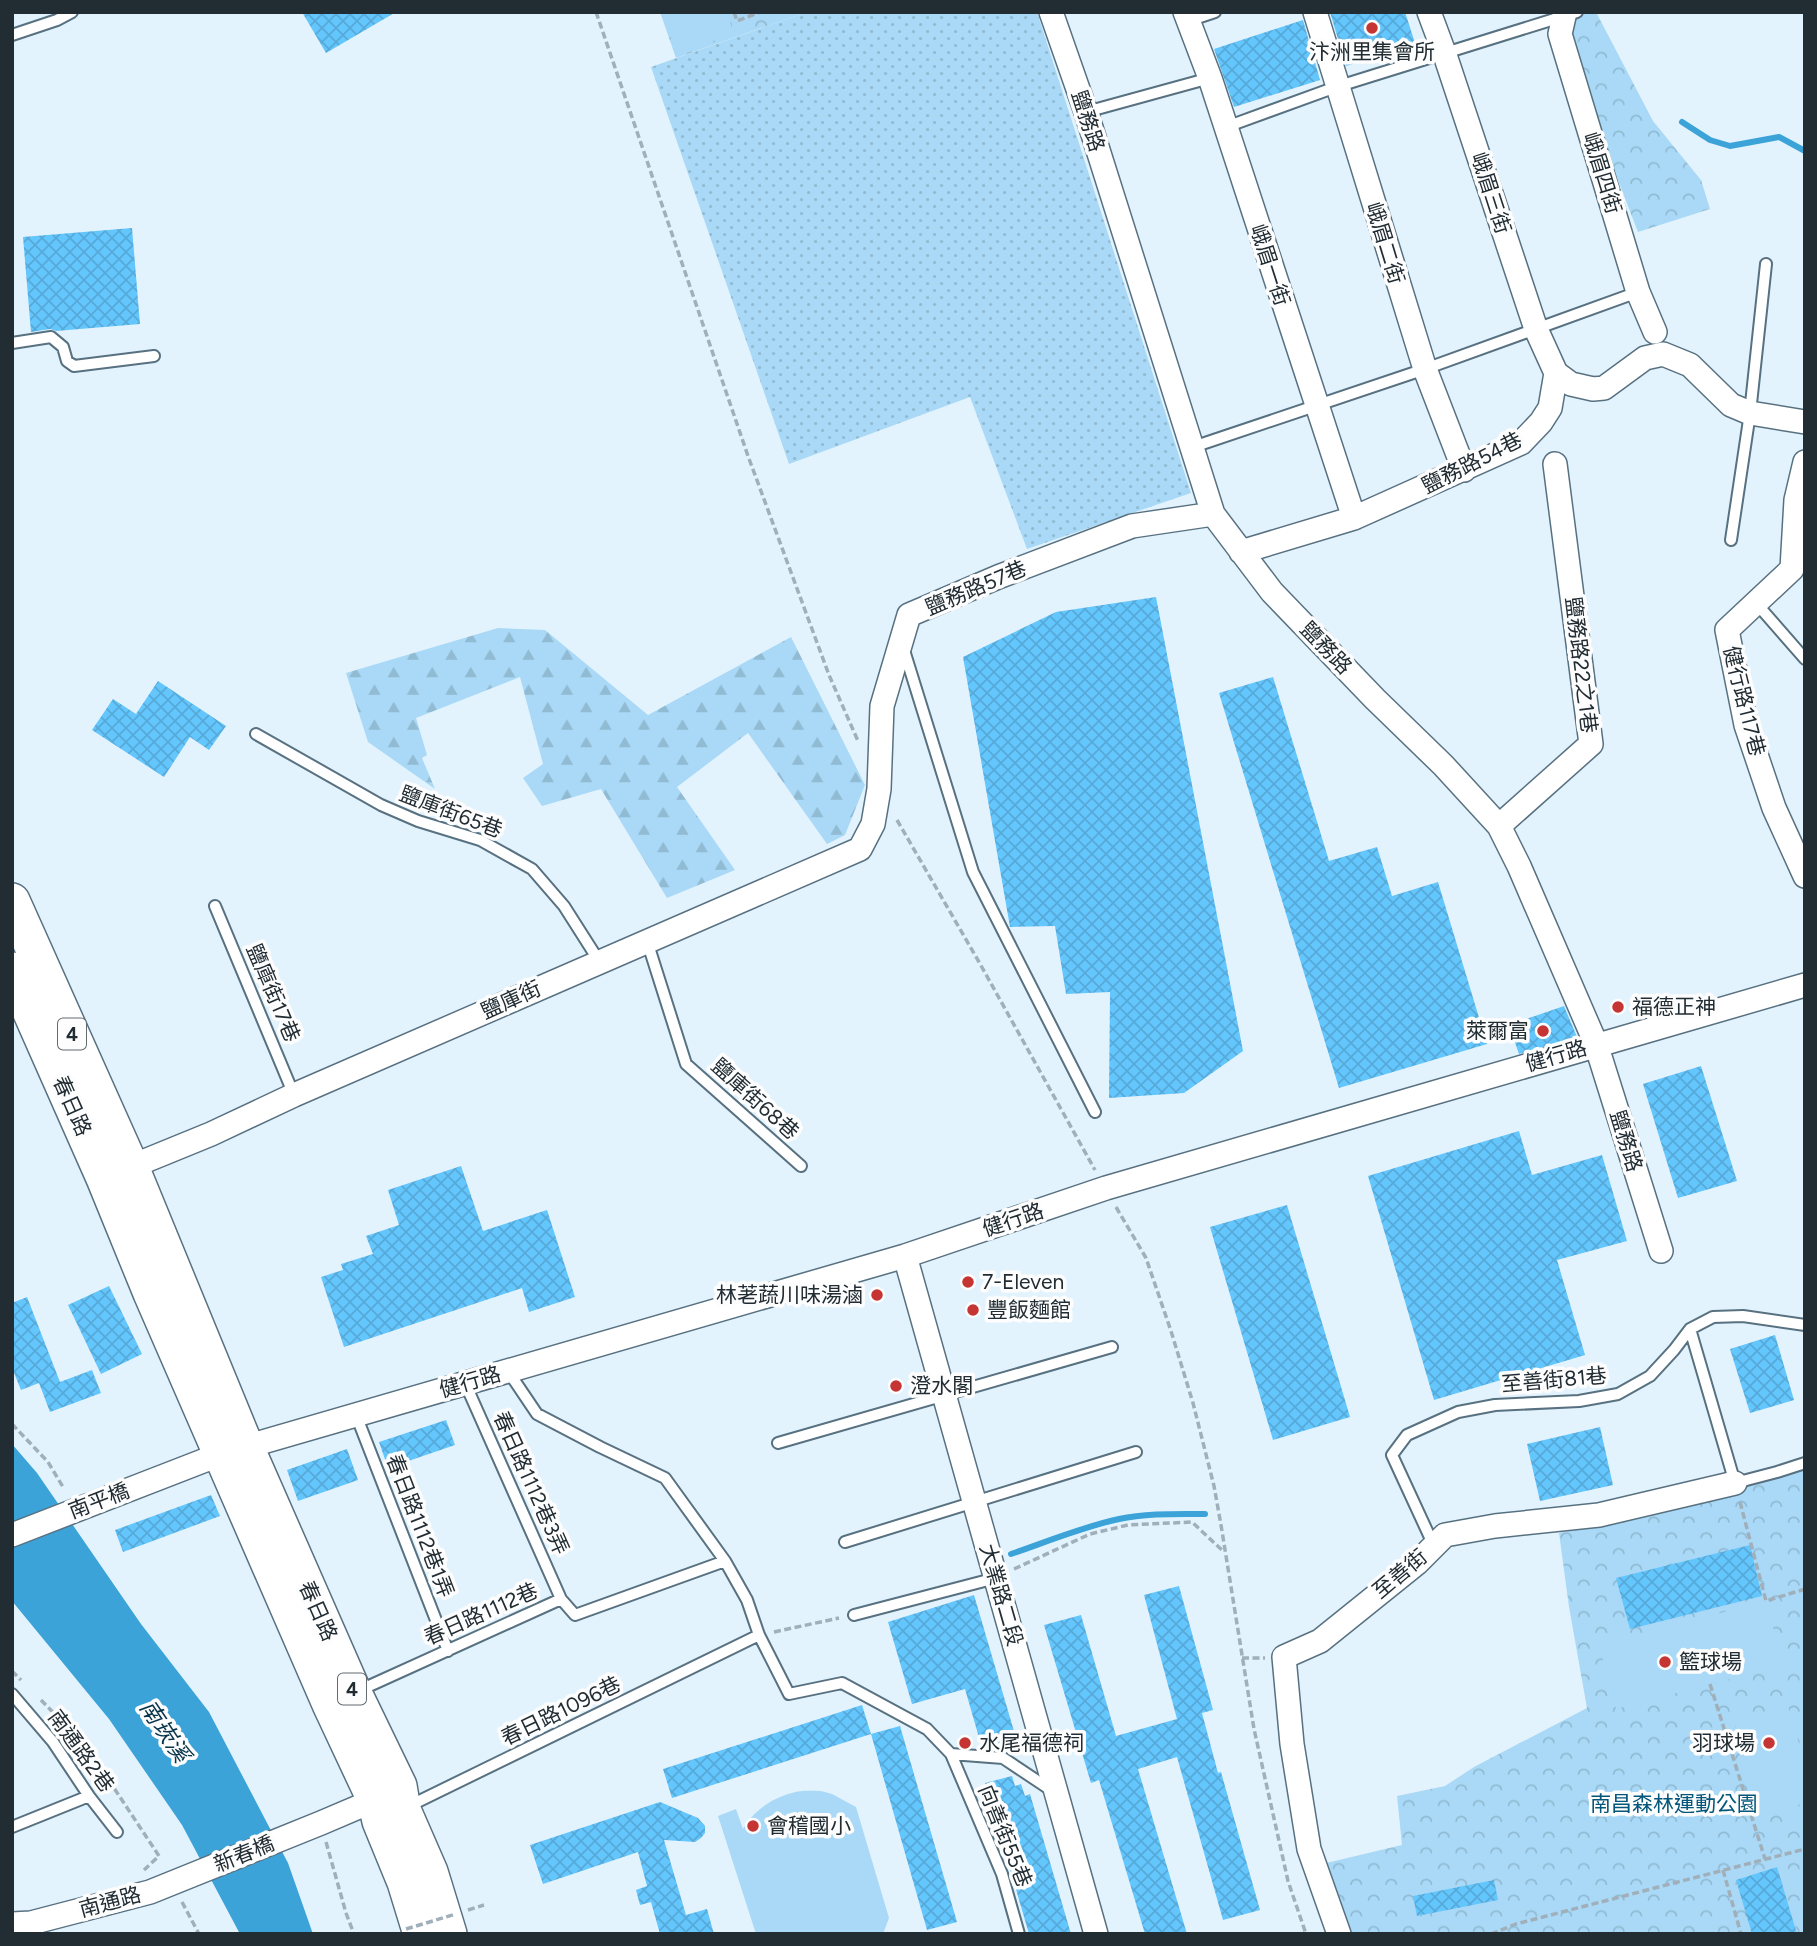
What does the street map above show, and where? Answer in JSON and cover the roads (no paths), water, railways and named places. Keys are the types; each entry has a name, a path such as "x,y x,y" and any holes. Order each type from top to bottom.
{"main road":[{"name":"春日路","path":"12,901 118,1172 233,1450 389,1804 429,1872 452,1924"},
{"name":"春日路","path":"12,970 118,1172"},
{"name":"春日路","path":"389,1804 413,1931"}],"street":[{"name":"鹽務路","path":"1051,12 1086,112 1213,514 1272,592 1443,765 1499,826 1596,1045 1661,1251"},
{"name":"峨眉二街","path":"1315,12 1336,88 1424,369 1464,470"},
{"name":"峨眉三街","path":"1429,12 1536,329 1556,373"},
{"name":"峨眉四街","path":"1569,13 1560,34 1638,292 1655,332"},
{"name":"峨眉一街","path":"1186,17 1210,78 1354,518"},
{"path":"1556,373 1571,384 1593,389 1604,388 1645,358 1663,354 1690,365 1731,405 1751,413 1805,422"},
{"name":"鹽務路54巷","path":"1241,552 1354,518 1521,443 1550,408 1556,373"},
{"name":"健行路117巷","path":"1805,462 1797,500 1792,569 1727,630 1746,725 1774,808 1805,876"},
{"name":"鹽務路22之1巷","path":"1499,826 1591,744 1555,464"},
{"name":"鹽務路57巷","path":"879,789 882,706 909,615 998,577 1132,526 1213,514"},
{"name":"鹽庫街","path":"118,1172 860,849 873,824 879,789"},
{"name":"健行路","path":"233,1450 905,1256 1106,1188 1805,985"},
{"name":"大業路二段","path":"905,1256 1096,1934"},
{"name":"南平橋","path":"12,1535 233,1450"},
{"name":"至善街","path":"1339,1934 1309,1849 1292,1744 1284,1657 1320,1641 1417,1563 1445,1535 1495,1526 1599,1515 1735,1483"},
{"name":"新春橋","path":"172,1889 321,1823 389,1804"},
{"name":"南通路","path":"26,1927 150,1892 172,1889"}],"lane":[{"path":"12,35 57,20 72,12"},
{"path":"1186,17 1215,12"},
{"path":"1226,128 1336,88 1569,13"},
{"path":"1086,112 1210,78"},
{"path":"1731,540 1751,413 1766,264"},
{"path":"1193,447 1424,369 1638,292"},
{"path":"12,343 51,337 63,347 66,361 74,366 154,356"},
{"path":"1756,603 1805,659"},
{"path":"902,641 973,872 1095,1112"},
{"name":"鹽庫街65巷","path":"256,734 381,806 418,821 480,840 532,869 564,906 599,961"},
{"name":"鹽庫街17巷","path":"215,905 294,1094"},
{"name":"鹽庫街68巷","path":"647,941 686,1064 801,1166"},
{"path":"1735,1483 1690,1329 1713,1317 1743,1316 1805,1325"},
{"name":"至善街81巷","path":"1434,1546 1392,1455 1407,1435 1458,1412 1495,1405 1579,1401 1618,1394 1650,1376 1690,1329"},
{"path":"778,1443 1112,1347"},
{"path":"508,1371 537,1413 664,1478 725,1561 747,1600 759,1635 789,1694 842,1683 927,1729 951,1754 1003,1758 1056,1793"},
{"name":"春日路1112巷3弄","path":"466,1383 561,1599"},
{"name":"春日路1112巷1弄","path":"356,1415 448,1651"},
{"path":"845,1542 1136,1452"},
{"name":"至善街","path":"1735,1483 1805,1463"},
{"name":"春日路1112巷","path":"342,1698 561,1599 575,1615 725,1561"},
{"path":"854,1615 992,1566"},
{"name":"春日路1096巷","path":"389,1804 759,1635"},
{"name":"南通路2巷","path":"12,1695 54,1742 89,1796 117,1832"},
{"name":"向善街55巷","path":"951,1754 1002,1874 1019,1934"},
{"path":"12,1827 89,1796"}],"water":[{"name":"南崁溪","path":"12,1444 37,1473 141,1624 209,1712 288,1863 313,1934 240,1934 182,1825 109,1719 12,1601"}],"waterway":[{"path":"1682,122 1710,140 1730,146 1779,137 1805,151"},
{"path":"1011,1554 1078,1530 1119,1519 1151,1515 1205,1514"}],"place":[{"name":"汴洲里集會所","path":"1372,28"},
{"name":"福德正神","path":"1618,1007"},
{"name":"萊爾富","path":"1543,1031"},
{"name":"7-Eleven","path":"968,1282"},
{"name":"林荖蔬川味湯滷","path":"877,1295"},
{"name":"豐飯麵館","path":"973,1310"},
{"name":"澄水閣","path":"896,1386"},
{"name":"籃球場","path":"1665,1662"},
{"name":"水尾福德祠","path":"965,1743"},
{"name":"羽球場","path":"1769,1743"},
{"name":"會稽國小","path":"753,1826"}],"park label":[{"name":"南昌森林運動公園","path":"1674,1804"}]}
